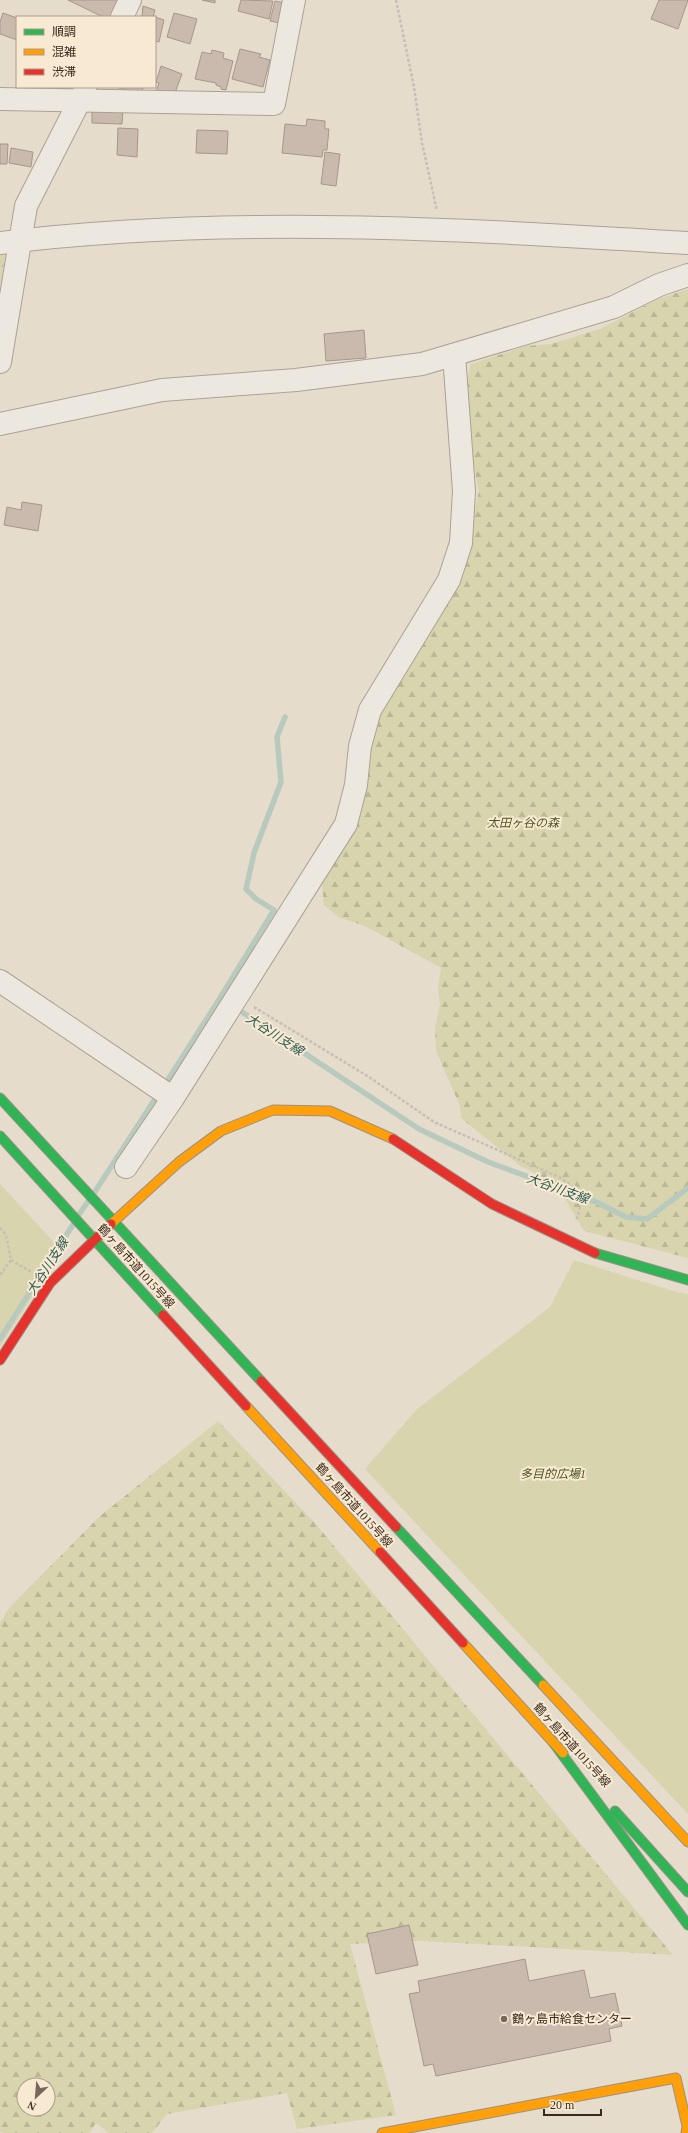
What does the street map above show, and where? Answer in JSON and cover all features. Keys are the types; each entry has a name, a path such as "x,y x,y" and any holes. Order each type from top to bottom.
{"main road":[{"name":"鶴ヶ島市道1015号線","path":"0,1098 115,1220 688,1842"},
{"path":"0,1360 50,1283 115,1220 179,1162 221,1131 273,1110 330,1111 389,1136 492,1204 586,1250 688,1280"},
{"name":"鶴ヶ島市道1015号線","path":"0,1136 550,1738 688,1892"},
{"path":"550,1738 681,1913 688,1925"},
{"path":"382,2133 676,2078 687,2126 686,2133"}],"street":[{"path":"122,16 130,0"},
{"path":"0,99 83,94 274,104 294,0"},
{"path":"0,362 10,242 26,206 83,94"},
{"path":"10,242 178,230 307,226 442,229 688,243"},
{"path":"0,424 162,390 304,379 422,364 614,307 659,285 688,275"},
{"path":"126,1167 173,1098 346,824 356,785 360,746 370,710 449,580 461,543 464,491 454,355"},
{"path":"0,981 173,1098"}],"path":[{"path":"396,0 414,87 422,142 442,229"},
{"path":"237,997 369,1078 434,1122 561,1178 577,1188 581,1195 580,1207 576,1221"},
{"path":"0,1228 6,1235 11,1260 0,1275"},
{"path":"11,1260 50,1283"}],"green space":[{"path":"0,244 7,245 0,288"},
{"name":"太田ヶ谷の森","path":"688,289 688,1258 584,1231 556,1184 519,1165 461,1118 460,1106 436,1051 435,1027 440,1004 438,987 441,968 365,926 338,917 324,905 322,883 345,845 364,747 473,516 479,491 473,464 466,383 471,364 526,346 551,344 600,329 656,300"},
{"path":"0,1184 62,1251 0,1347"},
{"name":"多目的広場1","path":"574,1260 673,1291 688,1294 688,1814 365,1469 417,1409 550,1307"},
{"path":"218,1421 315,1523 673,1955 421,1941 350,1944 396,2115 297,2129 287,2093 167,2114 152,2133 109,2133 96,2123 89,2133 3,2133 0,2131 0,1623 8,1609 100,1516"}],"building":[{"path":"68,0 120,0 112,16 101,16"},
{"path":"202,0 215,0 215,3"},
{"path":"241,0 273,1 269,19 238,11"},
{"path":"659,0 688,0 678,29 651,19"},
{"path":"275,1 285,3 280,23 270,21"},
{"path":"143,6 155,10 153,16 142,16"},
{"path":"3,13 16,18 16,40 0,34 0,22"},
{"path":"174,13 197,19 190,44 167,37"},
{"path":"156,17 164,20 159,42 156,41"},
{"path":"240,49 261,54 259,57 270,60 263,87 232,79"},
{"path":"212,50 224,53 223,58 233,61 226,90 221,89 221,87 216,85 216,83 195,79 202,52 211,54"},
{"path":"161,66 182,74 173,98 156,92 159,83 156,82"},
{"path":"58,88 71,88 69,92"},
{"path":"119,88 143,88 142,94"},
{"path":"92,107 123,108 122,124 92,123"},
{"path":"307,119 325,121 325,129 329,129 327,150 323,150 322,157 282,153 285,124 306,126"},
{"path":"118,128 138,129 137,157 117,155"},
{"path":"197,130 228,131 227,154 196,153"},
{"path":"0,144 8,144 7,164 0,164"},
{"path":"11,148 33,152 31,167 9,163"},
{"path":"325,152 340,154 336,186 321,184"},
{"path":"364,330 366,358 326,361 324,334"},
{"path":"22,502 42,505 38,531 4,525 7,507 21,510"},
{"path":"409,1925 418,1965 376,1974 367,1934"},
{"path":"525,1959 529,1981 584,1970 590,1998 615,1993 622,2026 609,2029 611,2041 436,2076 433,2064 424,2066 409,1994 420,1992 418,1981"}],"waterway":[{"path":"220,998 274,910 256,899 246,889 254,853 281,782 277,737 285,717"},
{"name":"大谷川支線","path":"164,1086 220,998 228,1004"},
{"name":"大谷川支線","path":"236,1008 419,1129 488,1162 596,1202 626,1217 647,1219 688,1188"},
{"name":"大谷川支線","path":"94,1193 159,1093"},
{"name":"大谷川支線","path":"78,1216 89,1200"},
{"name":"大谷川支線","path":"0,1339 74,1223"}],"traffic: fast":[{"path":"0,1098 261,1381"},
{"path":"0,1136 163,1315"},
{"path":"595,1253 688,1280"},
{"path":"396,1527 543,1685"},
{"path":"550,1738 688,1925"},
{"path":"615,1811 688,1892"}],"traffic: slow":[{"path":"111,1224 179,1162 221,1131 273,1110 330,1111 393,1139"},
{"path":"246,1406 380,1552"},
{"path":"463,1643 563,1753"},
{"path":"543,1685 688,1842"},
{"path":"382,2133 676,2078 687,2126 686,2133"}],"traffic: jam":[{"path":"393,1139 492,1204 595,1253"},
{"path":"0,1360 50,1283 111,1224"},
{"path":"163,1315 246,1406"},
{"path":"261,1381 396,1527"},
{"path":"380,1552 463,1643"}],"place":[{"name":"鶴ヶ島市給食センター","path":"504,2019"}]}
